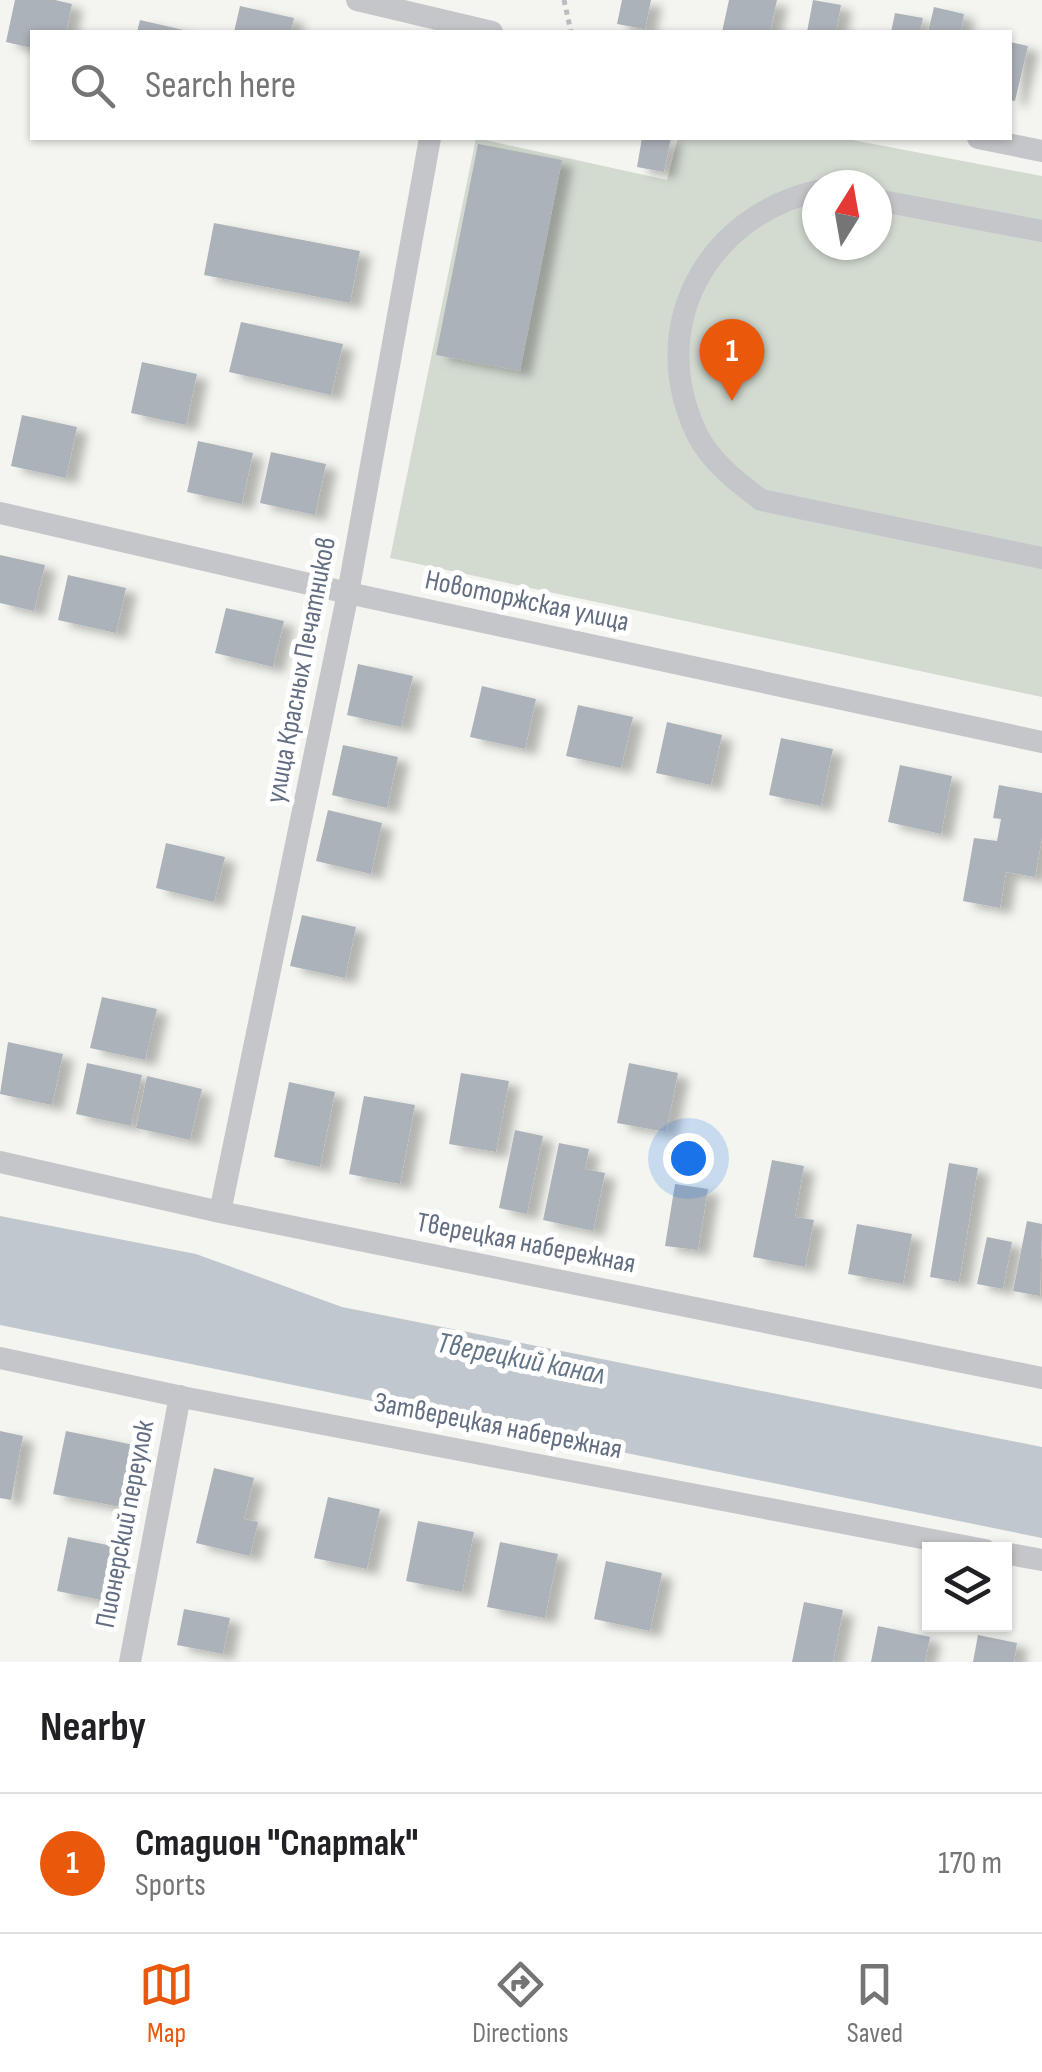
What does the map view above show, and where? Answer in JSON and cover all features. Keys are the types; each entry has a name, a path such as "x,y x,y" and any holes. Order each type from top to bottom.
{"street":[{"path":"357,0 451,18 486,30"},
{"name":"улица Красных Печатников","path":"220,1212 348,593 430,140"},
{"path":"988,140 1042,151"},
{"path":"802,194 758,212 720,244 694,282 678,337 680,385 698,436 723,470 761,500 1042,558"},
{"path":"892,203 1042,231"},
{"name":"Новоторжская улица","path":"0,513 348,593 1042,742"},
{"name":"Тверецкая набережная","path":"0,1162 220,1212 1042,1378"},
{"name":"Затверецкая набережная","path":"0,1358 943,1542"},
{"name":"Пионерский переулок","path":"130,1662 180,1396"},
{"path":"1012,1554 1042,1560"}],"path":[{"path":"564,0 571,30"}],"shaded area":[{"path":"476,140 667,180 677,140 853,140 1042,176 1042,697 390,558"}],"water":[{"name":"Тверецкий канал","path":"0,1216 196,1254 342,1307 1042,1447 1042,1538 0,1325"}],"building":[{"path":"15,0 72,4 66,30 30,30 30,48 6,42"},
{"path":"622,0 651,0 645,29 617,24"},
{"path":"729,0 777,0 770,30 722,30"},
{"path":"813,0 841,5 836,30 807,30"},
{"path":"240,6 294,18 291,30 234,30"},
{"path":"934,7 964,14 961,30 928,30"},
{"path":"895,13 923,18 920,30 891,30"},
{"path":"140,20 184,30 138,30"},
{"path":"1012,42 1028,46 1015,101 1012,100"},
{"path":"642,140 671,140 664,172 637,167"},
{"path":"478,144 562,160 520,371 436,355"},
{"path":"214,223 360,251 350,303 204,275"},
{"path":"241,322 343,344 331,395 229,372"},
{"path":"142,362 197,374 186,425 131,413"},
{"path":"22,415 77,427 66,478 11,466"},
{"path":"198,441 253,453 242,504 187,492"},
{"path":"271,452 326,464 315,515 260,503"},
{"path":"0,555 45,565 34,611 0,603"},
{"path":"68,575 126,588 116,633 58,620"},
{"path":"226,608 284,621 273,667 215,653"},
{"path":"358,664 413,676 401,727 347,715"},
{"path":"482,686 536,699 525,749 470,737"},
{"path":"578,705 633,717 621,768 566,756"},
{"path":"667,722 722,735 711,785 656,773"},
{"path":"781,738 833,749 821,806 769,795"},
{"path":"343,745 398,757 387,808 332,795"},
{"path":"900,765 952,776 941,834 888,822"},
{"path":"999,785 1042,793 1042,838 1035,877 1006,872 1000,908 963,901 974,838 997,841 1001,819 993,818"},
{"path":"328,810 382,823 371,874 316,861"},
{"path":"166,843 225,857 214,902 156,888"},
{"path":"302,915 356,927 345,978 290,966"},
{"path":"102,997 157,1009 145,1060 90,1048"},
{"path":"8,1042 63,1054 52,1105 0,1094"},
{"path":"87,1063 142,1075 131,1126 76,1114"},
{"path":"629,1063 678,1073 666,1132 617,1123"},
{"path":"461,1073 509,1081 496,1152 449,1144"},
{"path":"147,1076 202,1089 190,1140 136,1128"},
{"path":"289,1082 335,1092 320,1167 274,1157"},
{"path":"364,1096 415,1105 400,1184 349,1174"},
{"path":"515,1130 543,1136 527,1214 499,1208"},
{"path":"559,1143 589,1149 585,1169 605,1173 593,1231 543,1220"},
{"path":"772,1160 804,1166 795,1217 814,1220 805,1267 753,1257"},
{"path":"949,1163 978,1168 959,1282 930,1277"},
{"path":"675,1184 708,1189 698,1250 665,1246"},
{"path":"1027,1221 1042,1224 1040,1296 1013,1291"},
{"path":"857,1224 912,1234 903,1284 848,1274"},
{"path":"987,1237 1012,1242 1003,1289 977,1284"},
{"path":"0,1431 23,1436 11,1500 0,1498"},
{"path":"66,1431 134,1445 121,1507 53,1494"},
{"path":"214,1468 254,1478 244,1519 258,1522 250,1556 196,1543"},
{"path":"328,1497 380,1509 367,1569 314,1558"},
{"path":"418,1521 474,1532 462,1592 406,1581"},
{"path":"68,1537 112,1546 101,1600 57,1591"},
{"path":"500,1542 558,1554 545,1618 487,1607"},
{"path":"606,1561 662,1573 650,1631 594,1619"},
{"path":"804,1602 843,1610 833,1662 792,1662"},
{"path":"184,1609 230,1618 223,1654 177,1645"},
{"path":"878,1626 930,1637 925,1662 871,1662"},
{"path":"978,1635 1017,1643 1014,1662 973,1662"}],"place":[{"name":"Стадион \"Спартак\"","path":"732,401"}]}
